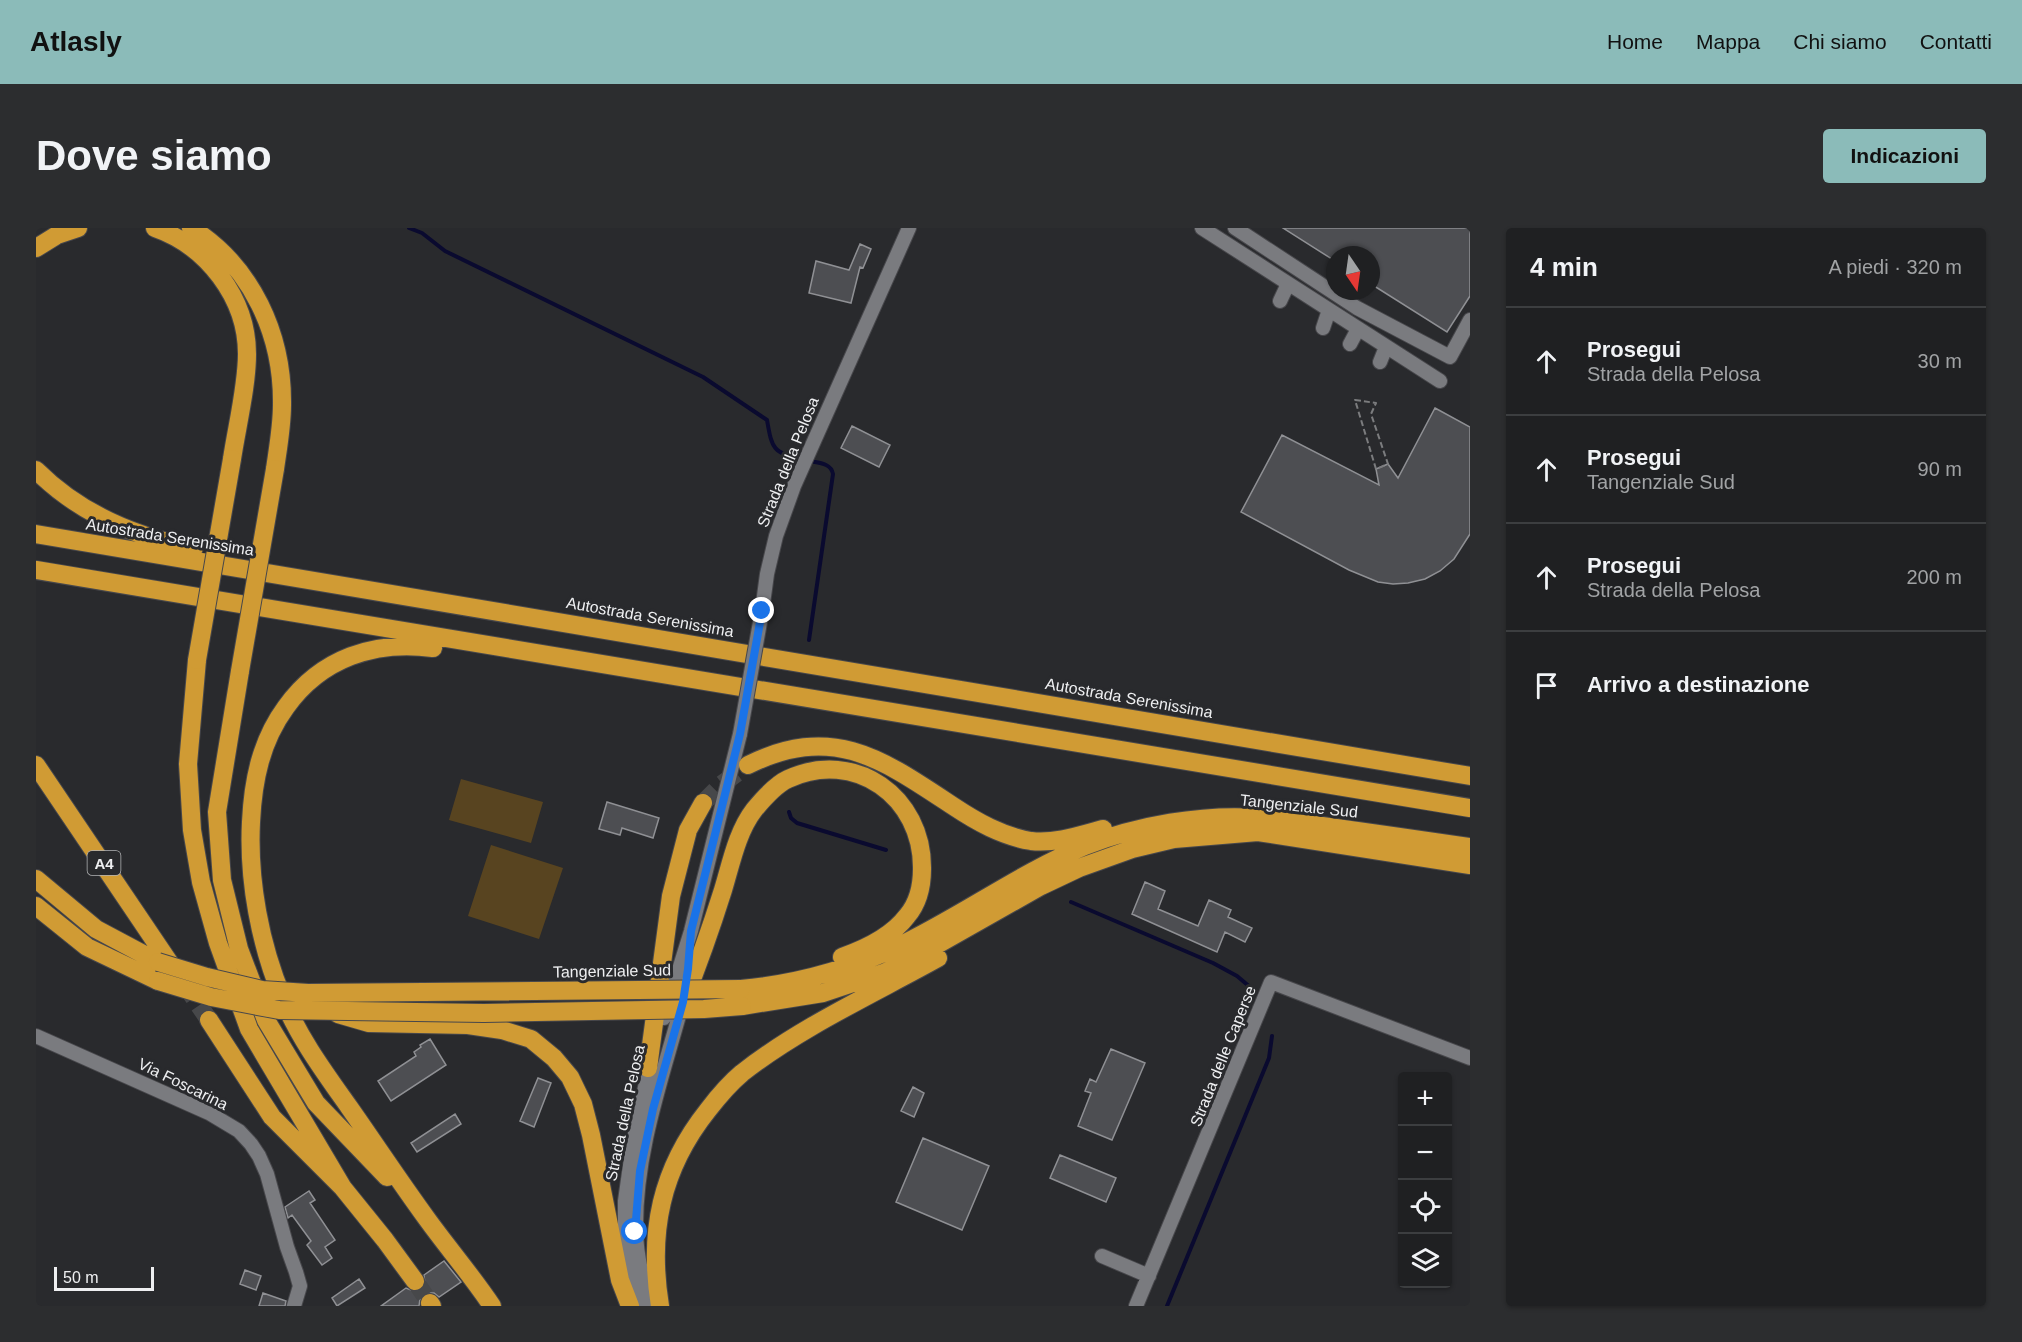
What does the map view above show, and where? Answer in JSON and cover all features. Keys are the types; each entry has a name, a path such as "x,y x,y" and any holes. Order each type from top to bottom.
{"highway":[{"path":"36,248 57,235 78,228"},
{"path":"155,228 176,237 205,258 222,278 243,322 247,340 247,366 197,660 188,764 192,830 201,882 218,943 249,1029 344,1188"},
{"path":"191,228 217,248 241,275 259,301 271,328 279,363 282,395 281,425 275,469 217,812 222,880 239,949 266,1020 316,1102 427,1219"},
{"path":"36,470 68,497 103,519 140,535 171,544 735,651"},
{"name":"Autostrada Serenissima","path":"36,534 1470,776"},
{"path":"36,570 1470,808"},
{"path":"492,1306 427,1219 303,1039 283,999 257,906 251,860 254,796 259,763 273,726 290,700 312,678 335,663 373,649 405,645 816,700"},
{"path":"748,765 767,756 800,747 843,748 870,756 894,768 981,824 1008,836 1033,841 1059,840 1160,814 1197,811 1228,812 1258,818"},
{"name":"A4","path":"36,765 164,962"},
{"path":"683,1002 703,951 744,828 760,803 786,780 812,771 834,769 857,774 878,783 901,804 917,831 922,856 922,875 916,901 908,916 885,936 850,954 797,971 774,986"},
{"path":"648,1068 673,885 688,830 703,803"},
{"name":"Tangenziale Sud","path":"36,906 87,947 158,981 211,997 279,1010 484,1013 704,1009 774,986 840,970 897,947 1035,870 1094,843 1166,824 1210,819 1258,818 1470,847"},
{"name":"Tangenziale Sud","path":"36,879 96,929 164,962 207,977 261,990 308,993 741,997 824,993 886,972 1041,886 1079,868 1132,849 1174,839 1258,832 1470,865"},
{"path":"660,1306 656,1280 655,1242 659,1208 674,1164 694,1128 716,1100 741,1074 774,1050 967,942 1041,886"},
{"path":"327,1012 369,1023 468,1025 502,1030 531,1039 554,1058 570,1077 583,1104 620,1280 630,1306"},
{"path":"209,1020 272,1117 344,1188 416,1281"}],"street":[{"name":"Strada della Pelosa","path":"636,1306 625,1229 625,1201 634,1137 648,1068 691,931 740,734 767,574 776,536 794,486 909,228"},
{"path":"1202,228 1440,381"},
{"path":"1235,228 1357,308 1450,357 1470,320"},
{"path":"1280,301 1288,284"},
{"path":"1323,328 1329,310"},
{"path":"1350,344 1358,329"},
{"path":"1380,362 1386,347"},
{"name":"Strada della Pelosa","path":"650,1306 635,1232 640,1171 653,1109 683,1002 691,931"},
{"name":"Strada delle Caperse","path":"1136,1306 1271,982 1470,1058"},
{"name":"Via Foscarina","path":"36,1036 209,1113 239,1131 251,1144 267,1174 300,1286 294,1306"},
{"path":"1102,1256 1149,1276"}],"path":[{"path":"1356,400 1376,403 1371,414 1388,464 1376,468 1356,400"}],"shaded area":[{"path":"461,779 543,802 531,843 449,820"},
{"path":"491,845 563,868 539,939 468,916"}],"building":[{"path":"1283,228 1470,228 1470,296 1447,332 1380,290 1380,246 1326,246 1326,255"},
{"path":"860,244 871,249 863,268 860,267 851,303 809,293 816,261 849,270"},
{"path":"1435,408 1470,427 1470,534 1454,559 1440,571 1425,579 1408,583 1378,582 1349,570 1241,512 1282,435 1379,485 1376,469 1388,464 1398,478"},
{"path":"852,426 890,445 879,467 841,448"},
{"path":"607,802 659,818 653,838 622,828 620,835 599,829"},
{"path":"1145,882 1165,891 1158,909 1198,926 1209,900 1231,910 1228,917 1252,928 1245,942 1225,932 1217,952 1132,914"},
{"path":"430,1039 446,1065 391,1101 378,1081 416,1056 414,1052"},
{"path":"1111,1049 1145,1063 1112,1140 1078,1126 1091,1093 1085,1091 1090,1079 1096,1082"},
{"path":"538,1078 551,1083 534,1127 520,1121"},
{"path":"913,1087 924,1093 914,1117 901,1111"},
{"path":"455,1114 461,1124 417,1152 411,1143"},
{"path":"923,1138 989,1166 962,1230 896,1202"},
{"path":"1060,1155 1116,1178 1106,1202 1050,1178"},
{"path":"309,1191 315,1200 310,1203 335,1240 325,1247 332,1258 322,1265 307,1245 311,1241 292,1215 288,1218 285,1207"},
{"path":"444,1261 461,1282 439,1297 434,1293 424,1293 419,1306 381,1306 406,1288 416,1292 421,1290 425,1285 424,1275"},
{"path":"245,1270 261,1276 256,1290 240,1284"},
{"path":"359,1279 365,1288 337,1306 332,1298"},
{"path":"263,1293 286,1301 285,1306 259,1306"}],"waterway":[{"path":"409,228 422,233 445,251 703,377 767,420 775,448 780,452 802,459"},
{"path":"809,461 827,466 833,474 809,640"},
{"path":"789,812 791,818 797,823 886,850"},
{"path":"1071,902 1213,963 1237,976 1250,987"},
{"path":"1167,1306 1269,1058 1272,1036"}],"tunnel":[{"path":"703,803 722,784 748,765"},
{"path":"184,983 209,1020"},
{"path":"415,1281 430,1303"}],"route":[{"path":"635,1232 640,1171 653,1109 683,1002 691,931 722,814 740,734 762,611"}]}
